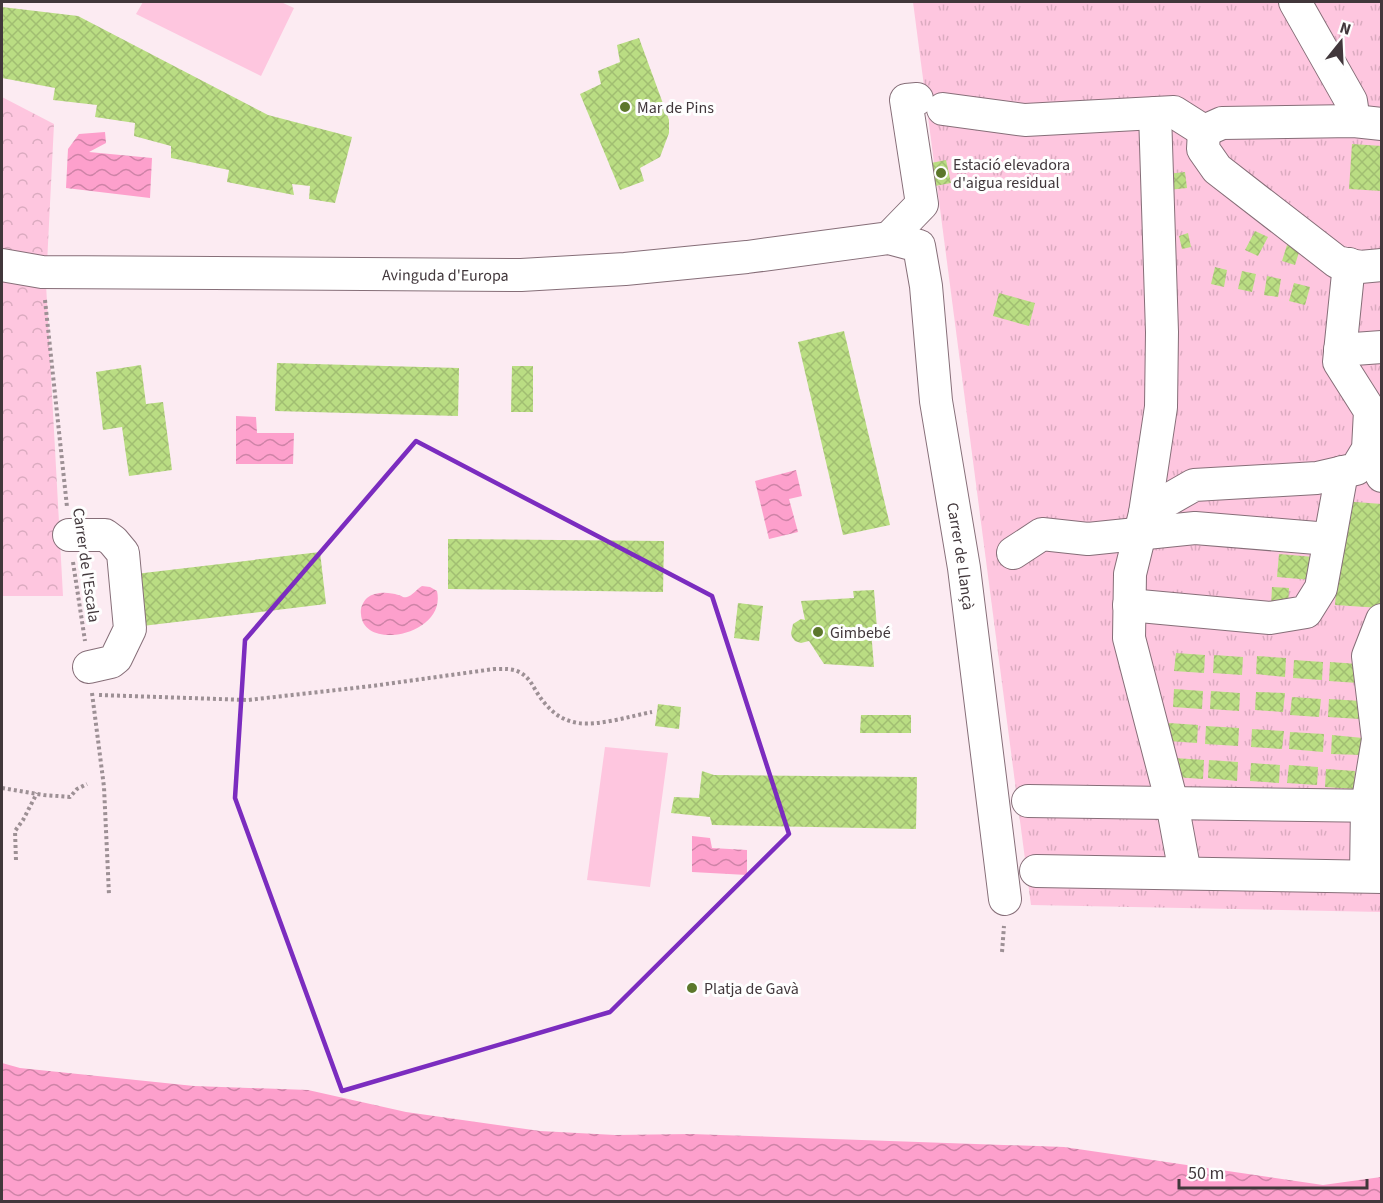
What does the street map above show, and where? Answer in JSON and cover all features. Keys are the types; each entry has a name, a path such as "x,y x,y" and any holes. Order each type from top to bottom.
{"street":[{"path":"1295,2 1351,101 1368,122"},
{"path":"889,238 922,204 906,100 1025,120 1174,112 1204,131"},
{"path":"1155,113 1162,332 1161,407 1142,524 1130,574 1129,638 1172,803 1185,873"},
{"path":"1204,131 1222,123 1368,122"},
{"path":"1204,131 1203,149 1217,169 1337,262 1360,267 1382,265"},
{"name":"Avinguda d'Europa","path":"2,265 42,272 521,275 625,269 889,238"},
{"name":"Carrer de Llançà","path":"889,238 919,246 926,286 936,401 964,568 1005,899"},
{"path":"1142,524 1194,485 1317,478 1375,463 1376,414 1339,362 1349,264"},
{"path":"1340,350 1382,347"},
{"path":"1129,605 1270,618 1306,612 1322,588 1342,472"},
{"path":"1013,553 1042,534 1088,539 1142,524 1329,539"},
{"path":"69,535 105,535 123,553 130,629 116,658 91,681"},
{"path":"1036,871 1374,876 1374,806 1378,738 1368,656 1382,620"},
{"path":"1028,801 1374,806"}],"path":[{"name":"Carrer de l'Escala","path":"42,272 69,535 104,787 109,895"},
{"path":"91,681 248,700 372,687 494,669 521,673 529,679 548,709 562,718 580,723 651,712"},
{"path":"2,788 70,797 87,784"},
{"path":"16,860 15,831 37,793"}],"highlighted area":[{"path":"416,441 712,596 789,834 610,1012 342,1091 235,798 245,640"}],"green space":[{"path":"143,2 281,2 294,8 261,76 136,14"},
{"path":"913,2 1381,2 1381,912 1031,905"},
{"path":"2,97 54,124 46,284 63,596 2,596"},
{"path":"605,747 668,753 650,887 587,880"}],"water":[{"path":"105,132 106,143 89,152 152,158 150,198 66,188 68,149 79,134"},
{"path":"236,416 256,417 257,433 294,433 293,464 236,464"},
{"path":"796,470 802,496 789,499 798,532 769,539 755,481"},
{"path":"422,586 437,591 437,606 430,618 418,628 389,635 375,633 365,626 361,612 362,605 367,598 382,593 407,597"},
{"path":"692,836 710,838 712,848 747,850 747,875 692,872"},
{"path":"2,1063 20,1068 194,1086 308,1090 406,1112 540,1131 1064,1147 1323,1185 1381,1177 1381,1201 2,1201"}],"building":[{"path":"2,7 78,16 268,115 352,137 335,203 309,199 310,186 292,184 294,195 227,182 229,170 171,158 171,146 134,136 135,123 95,117 97,105 53,100 55,88 2,78"},
{"name":"Mar de Pins","path":"639,38 669,120 669,133 660,157 640,168 644,181 620,190 580,94 601,84 598,71 620,62 617,45"},
{"path":"1352,144 1382,146 1382,191 1349,189"},
{"name":"Estació elevadora d'aigua residual","path":"946,160 951,183 935,186 931,163"},
{"path":"1185,172 1187,188 1168,190 1167,174"},
{"path":"1255,231 1268,237 1258,256 1245,250"},
{"path":"1188,233 1191,247 1182,249 1179,236"},
{"path":"1287,245 1300,249 1295,265 1282,261"},
{"path":"1215,267 1227,270 1224,287 1211,284"},
{"path":"1242,271 1256,274 1252,292 1238,289"},
{"path":"1267,276 1281,279 1278,297 1264,295"},
{"path":"1294,283 1310,287 1305,305 1289,301"},
{"path":"999,293 1035,303 1029,326 993,316"},
{"path":"844,331 890,525 843,535 798,342"},
{"path":"277,363 459,368 458,416 275,411"},
{"path":"141,365 146,404 163,402 172,470 129,476 122,427 103,430 96,372"},
{"path":"512,366 533,366 533,412 511,412"},
{"path":"1342,501 1382,504 1381,608 1335,605"},
{"path":"448,539 664,541 663,592 448,589"},
{"path":"320,552 326,604 134,627 127,575"},
{"path":"1279,554 1314,557 1312,580 1277,577"},
{"path":"1272,587 1289,588 1288,608 1271,607"},
{"path":"874,590 877,629 871,630 874,667 824,664 809,641 801,643 792,637 793,624 801,619 805,620 801,601 854,598 853,591"},
{"path":"738,603 763,606 759,641 734,638"},
{"path":"1176,653 1205,655 1204,673 1174,671"},
{"path":"1214,655 1243,657 1242,675 1213,673"},
{"path":"1257,656 1286,658 1285,677 1256,674"},
{"path":"1294,660 1323,662 1322,680 1293,678"},
{"path":"1330,662 1359,664 1358,683 1329,681"},
{"path":"1174,689 1203,691 1202,709 1173,707"},
{"path":"1211,691 1240,693 1239,711 1210,709"},
{"path":"1256,692 1285,693 1283,712 1255,710"},
{"path":"1292,697 1321,699 1319,717 1290,715"},
{"path":"1329,699 1361,701 1360,719 1328,717"},
{"path":"658,704 681,707 679,729 655,726"},
{"path":"861,715 911,715 911,733 860,733"},
{"path":"1169,723 1198,725 1197,743 1168,741"},
{"path":"1206,726 1239,728 1238,746 1205,744"},
{"path":"1252,729 1284,731 1282,749 1251,747"},
{"path":"1290,732 1324,734 1323,752 1289,749"},
{"path":"1332,735 1363,738 1361,755 1331,754"},
{"path":"1175,758 1204,760 1203,779 1174,777"},
{"path":"1209,760 1238,762 1237,781 1208,778"},
{"path":"1251,763 1280,765 1279,783 1250,781"},
{"path":"1289,765 1318,767 1317,785 1287,783"},
{"path":"1326,769 1355,771 1354,789 1325,787"},
{"path":"702,771 714,775 917,777 916,829 712,825 710,817 671,813 674,797 699,798"}],"place":[{"name":"Mar de Pins","path":"625,107"},
{"name":"Estació elevadora d'aigua residual","path":"941,173"},
{"name":"Gimbebé","path":"818,632"},
{"name":"Platja de Gavà","path":"692,988"}]}
